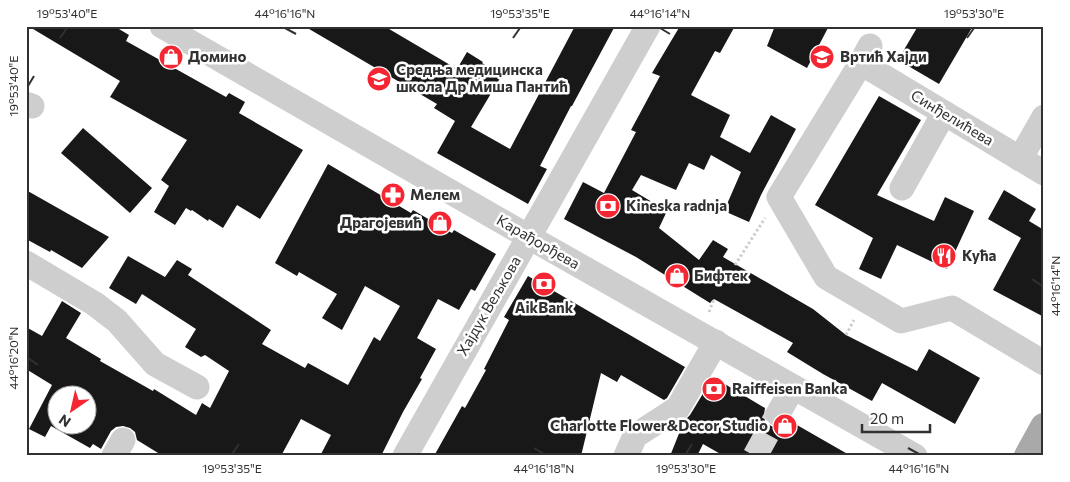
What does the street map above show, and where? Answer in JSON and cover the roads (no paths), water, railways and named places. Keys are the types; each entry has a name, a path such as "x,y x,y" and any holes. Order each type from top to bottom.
{"main road":[{"path":"1028,456 1044,427"}],"street":[{"name":"Карађорђева","path":"162,26 915,456"},
{"name":"Хајдук Вељкова","path":"405,456 648,26"},
{"name":"Синђелићева","path":"1044,173 944,113 865,55 779,197 826,277 901,321 952,308 1044,363"},
{"path":"902,188 944,113"},
{"path":"1020,159 1044,117"},
{"path":"26,262 95,304 118,321 156,364 197,387"},
{"path":"626,456 635,436 678,408 716,342"},
{"path":"778,414 793,386"}],"tunnel":[{"path":"755,456 778,414"}],"place":[{"name":"Домино","path":"171,57"},
{"name":"Вртић Хајди","path":"822,57"},
{"name":"Средња медицинска школа Др Миша Пантић","path":"379,79"},
{"name":"Мелем","path":"393,195"},
{"name":"Kineska radnja","path":"608,206"},
{"name":"Драгојевић","path":"440,223"},
{"name":"Кућа","path":"944,256"},
{"name":"Бифтек","path":"677,276"},
{"name":"AikBank","path":"544,284"},
{"name":"Raiffeisen Banka","path":"714,389"},
{"name":"Charlotte Flower&Decor Studio","path":"785,426"}]}
